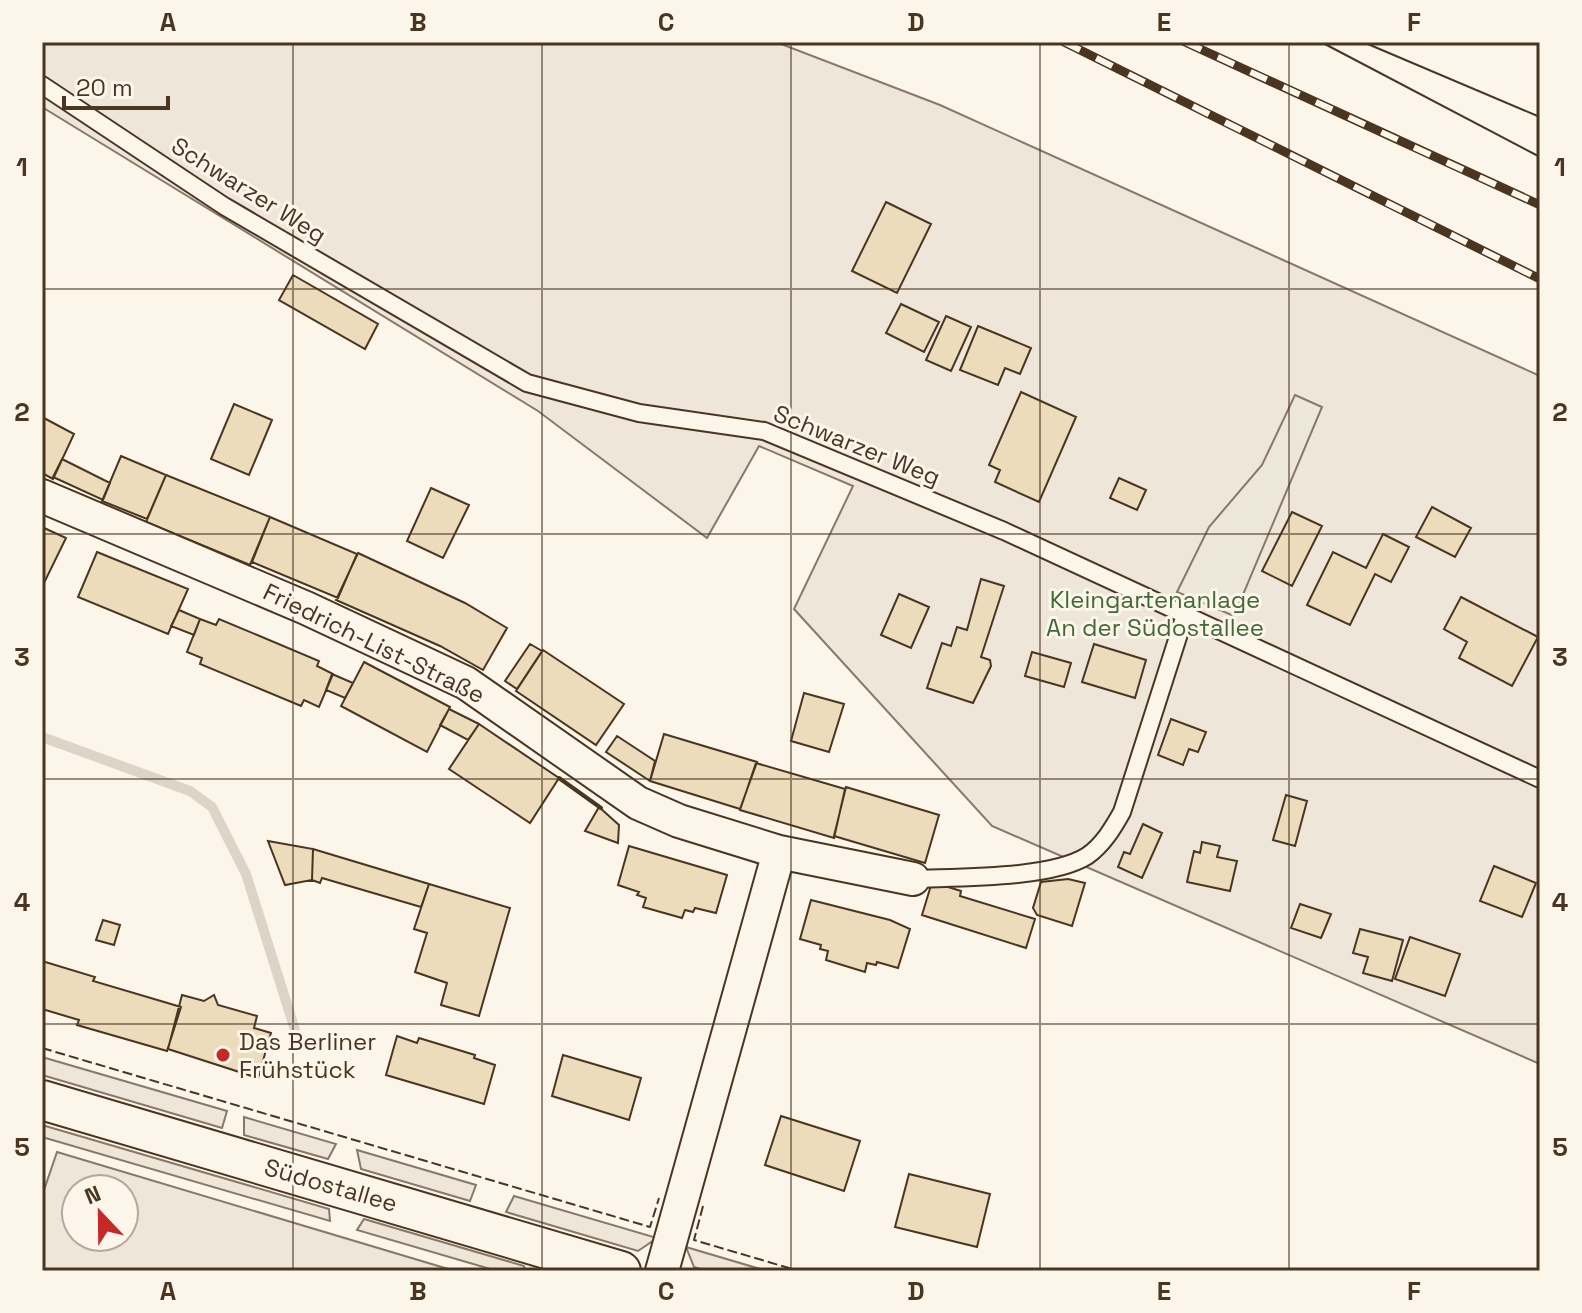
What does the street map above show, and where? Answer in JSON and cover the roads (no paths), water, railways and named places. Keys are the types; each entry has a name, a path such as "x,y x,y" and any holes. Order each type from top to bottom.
{"street":[{"name":"Friedrich-List-Straße","path":"42,496 306,608 466,683 638,803 679,821 779,852 913,879"},
{"path":"662,1271 779,852"},
{"name":"Südostallee","path":"42,1100 621,1271"}],"lane":[{"name":"Schwarzer Weg","path":"42,85 224,206 527,383 639,413 764,431 1004,531 1540,779"},
{"name":"Friedrich-List-Straße","path":"913,879 1057,867 1087,855 1110,834 1122,812 1185,615"}],"waterway":[{"path":"42,737 190,791 212,807 246,874 295,1030"}],"tram line":[{"path":"1321,42 1540,157"},
{"path":"1363,42 1540,117"}],"railway":[{"path":"1064,42 1540,279"},
{"path":"1185,42 1540,205"}],"place":[{"name":"Das Berliner Frühstück","path":"223,1055"}],"park label":[{"name":"Kleingartenanlage An der Südostallee","path":"1155,613"}]}
